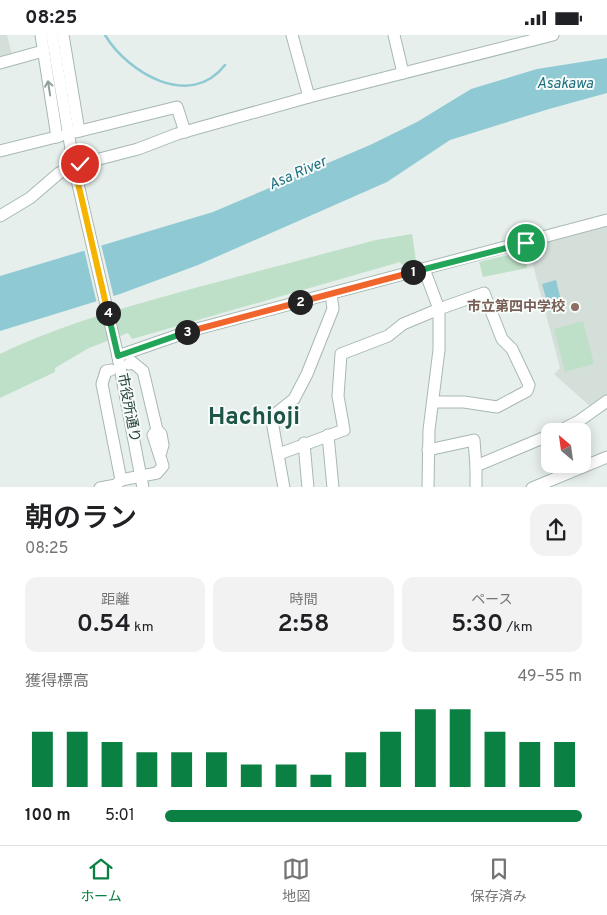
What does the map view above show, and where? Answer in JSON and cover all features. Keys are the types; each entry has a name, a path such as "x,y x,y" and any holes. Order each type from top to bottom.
{"street":[{"path":"0,151 58,136 35,35"},
{"path":"40,52 41,35"},
{"name":"市役所通り","path":"52,35 74,169 117,354 142,482"},
{"path":"63,35 78,132 177,107 185,132"},
{"path":"292,35 309,97"},
{"path":"394,35 403,73"},
{"path":"0,216 30,197 59,173 147,147 185,132 309,97 403,73 521,39 553,35"},
{"path":"0,63 40,52"},
{"path":"117,354 193,330 607,220"},
{"path":"424,269 439,309 439,350 428,450 428,487"},
{"path":"280,454 304,443 344,430 338,396 341,354 388,336 403,324 484,293 502,339 512,349 529,385 527,391 497,407 464,402 433,402"},
{"path":"284,487 280,454 272,421 274,415 294,399 307,374 333,309 331,294"},
{"path":"121,480 142,482 158,473 163,466 160,455 155,447 153,435 157,430 143,371 132,362 129,364"},
{"path":"111,370 106,371 102,384 108,414 109,434 121,480"},
{"path":"575,423 607,401"},
{"path":"328,435 334,487"},
{"path":"476,466 541,439"},
{"path":"428,450 474,440 476,487"},
{"path":"304,443 308,487"},
{"path":"532,487 560,480 607,457"},
{"path":"100,487 116,485 121,480"}],"shaded area":[{"path":"0,35 7,35 13,59 0,63"},
{"name":"市立第四中学校","path":"607,224 607,401 592,408 554,374 560,368 528,246"}],"green space":[{"path":"412,234 416,261 402,265 400,262 132,339 128,333 89,348 55,368 55,372 0,398 0,354 49,333 100,315 202,286 376,240"},
{"path":"524,251 527,268 483,277 479,262"},
{"path":"583,321 594,364 565,372 554,329"}],"water":[{"name":"Asakawa","path":"607,58 607,93 450,140 387,182 198,265 120,294 0,331 0,276 213,212 370,145 417,122 471,89 537,69"},
{"path":"556,280 563,309 550,312 542,284"}],"pier":[{"path":"101,244 114,298 97,304 84,249"}],"waterway":[{"path":"105,35 115,49 129,62 144,73 160,81 178,85 195,85 211,78 225,65"}],"place":[{"name":"市立第四中学校","path":"575,307"}],"district":[{"name":"Hachioji","path":"254,418"}],"route":[{"path":"80,164 74,167 118,356 193,330 526,243"}],"water label":[{"name":"Asa River","path":"298,174"}]}
